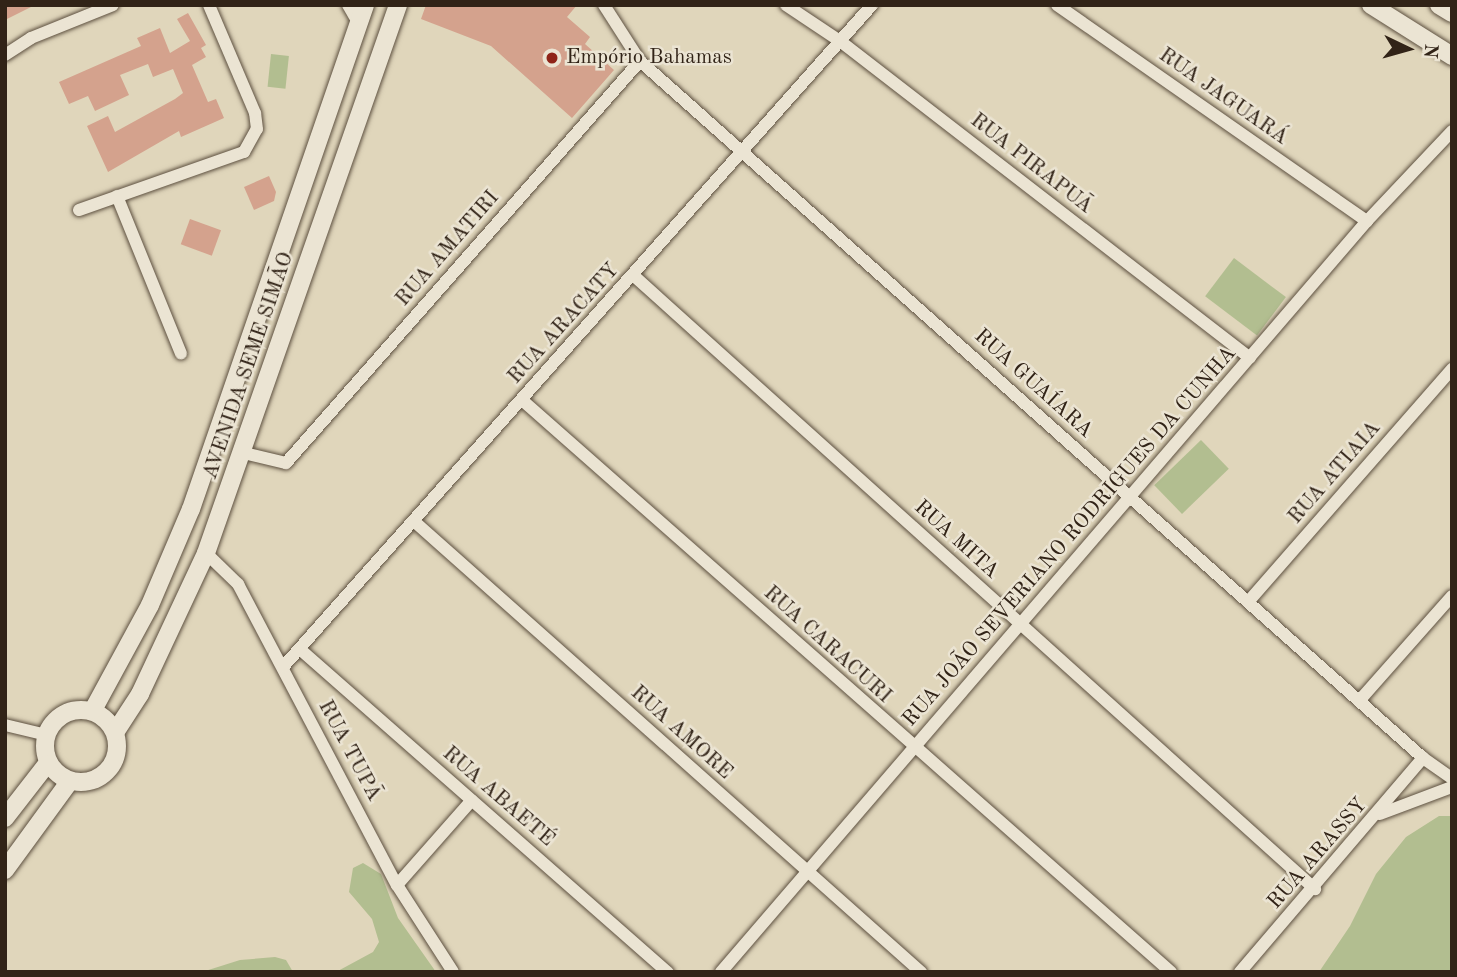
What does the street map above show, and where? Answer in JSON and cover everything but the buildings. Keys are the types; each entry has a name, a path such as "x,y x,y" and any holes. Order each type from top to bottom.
{"main road":[{"name":"AVENIDA SEME SIMÃO","path":"93,710 150,606 191,509 312,165 365,5"},
{"name":"AVENIDA SEME SIMÃO","path":"116,731 140,694 206,553 244,453 398,5"},
{"path":"1371,5 1452,56"},
{"path":"1439,5 1452,13"},
{"path":"312,165 309,206 325,215"},
{"path":"5,818 47,764 47,735 68,714 93,710 116,731 113,761 89,782 70,781 47,764"},
{"path":"5,870 70,781"}],"street":[{"path":"5,55 31,38 113,5"},
{"path":"79,210 244,152 257,129 255,113 209,5"},
{"path":"215,18 221,5"},
{"path":"348,5 359,24"},
{"name":"RUA GUAÍARA","path":"604,5 639,61 1423,758 1452,778"},
{"name":"RUA PIRAPUÃ","path":"786,5 840,41 1250,358"},
{"name":"RUA ARACATY","path":"283,667 302,651 416,523 741,150 872,5"},
{"name":"RUA JAGUARÁ","path":"1057,5 1367,221"},
{"name":"RUA AMATIRI","path":"244,453 286,463 639,61"},
{"name":"RUA JOÃO SEVERIANO RODRIGUES DA CUNHA","path":"721,972 1023,626 1367,221 1452,131"},
{"path":"117,196 181,354"},
{"name":"RUA MITA","path":"633,275 1315,889"},
{"name":"RUA ATIAIA","path":"1248,602 1452,369"},
{"name":"RUA CARACURI","path":"522,400 1171,972"},
{"name":"RUA AMORE","path":"416,523 921,972"},
{"name":"RUA TUPÃ","path":"206,553 238,584 397,885 453,972"},
{"path":"1359,701 1452,596"},
{"name":"RUA ABAETÉ","path":"302,651 668,972"},
{"path":"5,725 47,735"},
{"name":"RUA ARASSY","path":"1240,972 1315,889 1423,758"},
{"path":"1378,815 1452,787"},
{"path":"397,885 472,800"}],"green space":[{"path":"271,54 289,56 285,89 268,87"},
{"path":"1234,258 1286,297 1257,335 1205,296"},
{"path":"1201,440 1229,469 1182,514 1154,485"},
{"path":"1439,816 1452,816 1452,972 1319,972 1350,926 1376,874 1406,837"},
{"path":"363,863 381,874 398,918 436,972 336,972 373,952 379,942 372,919 349,892 353,868"},
{"path":"275,957 286,960 293,972 202,972 240,960"}],"place":[{"name":"Empório Bahamas","path":"552,58"}]}
